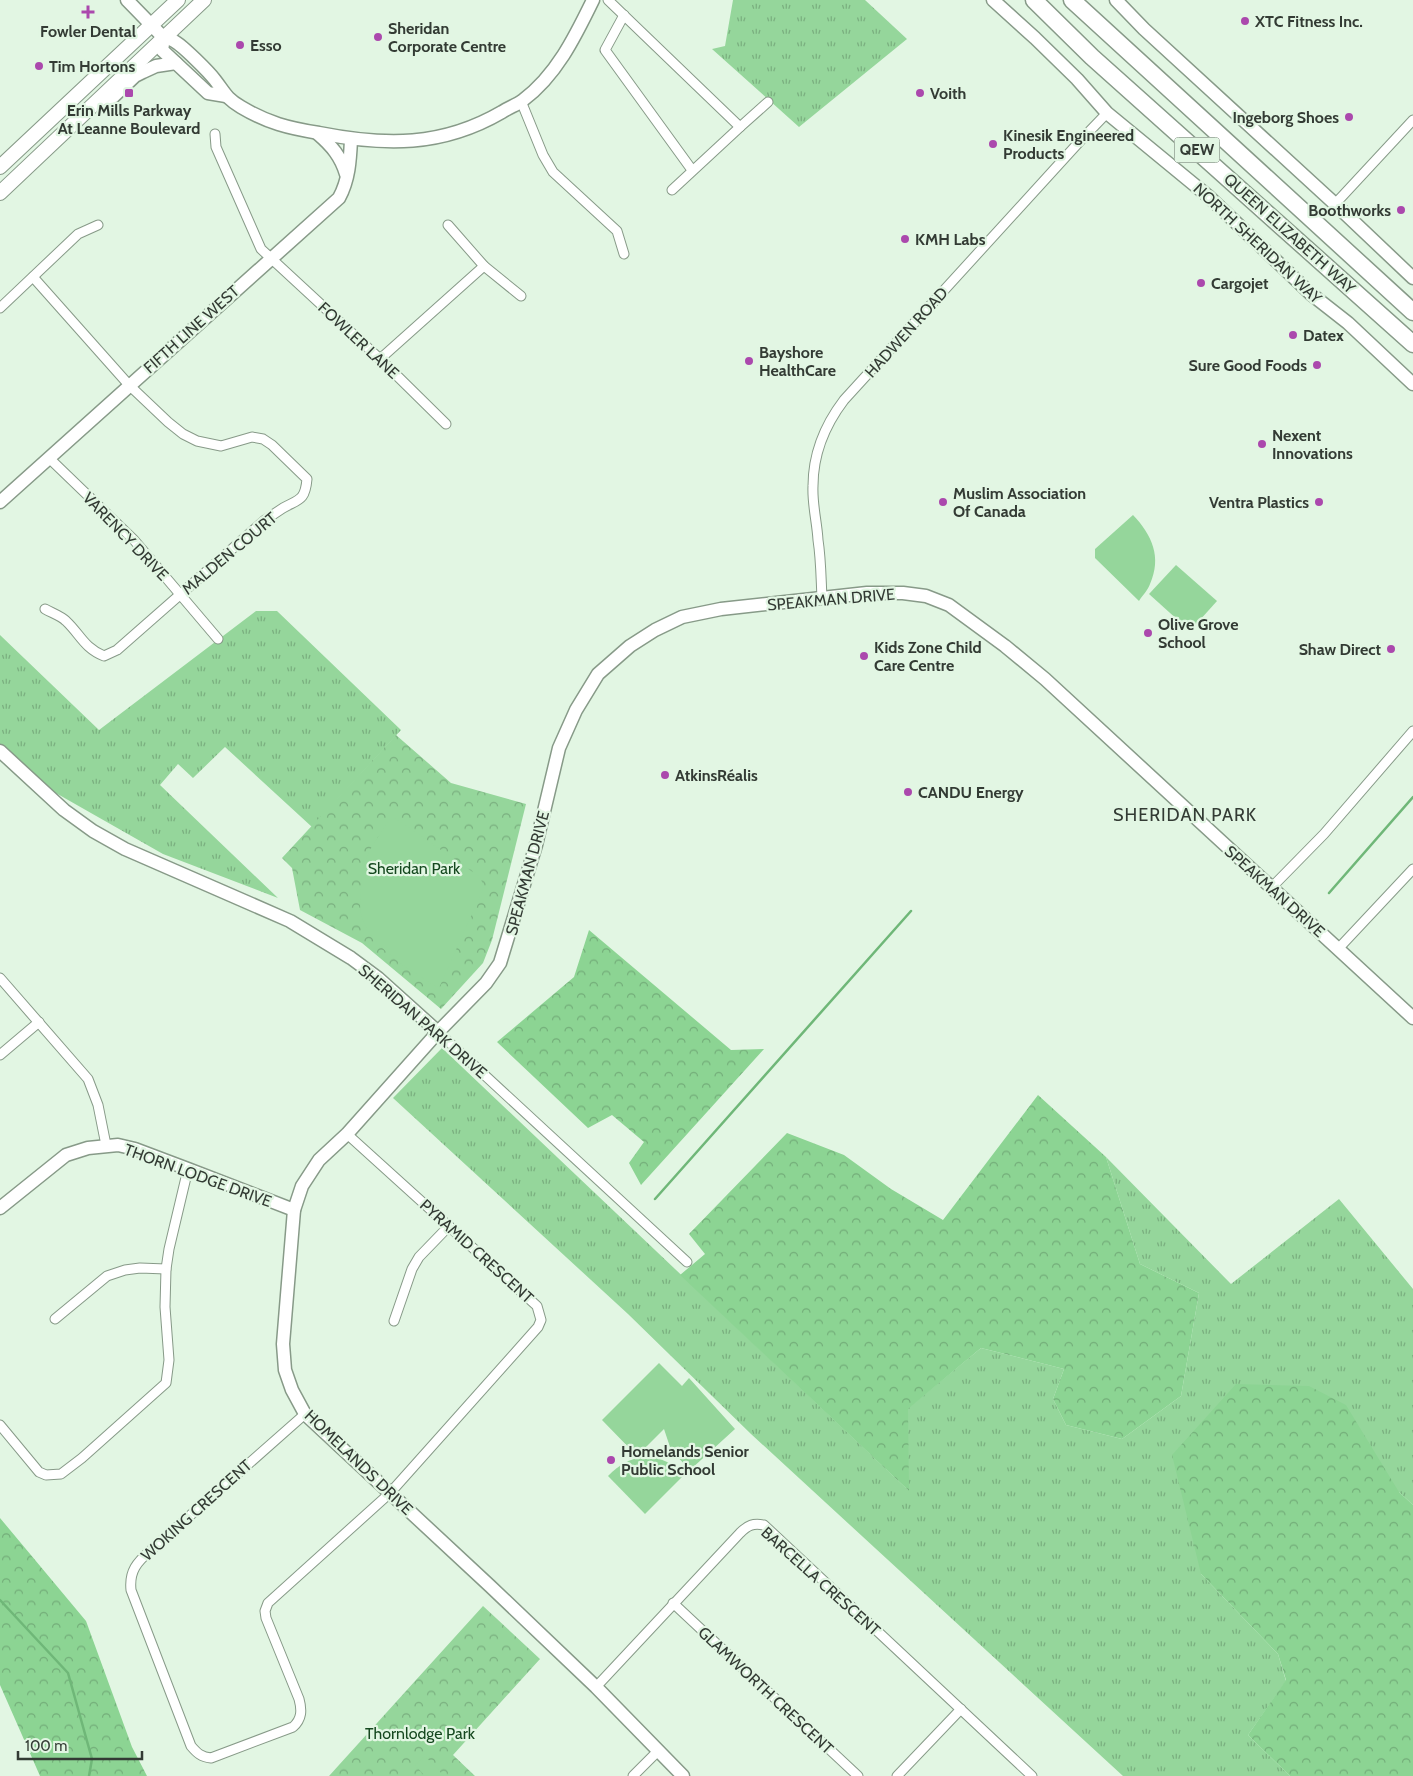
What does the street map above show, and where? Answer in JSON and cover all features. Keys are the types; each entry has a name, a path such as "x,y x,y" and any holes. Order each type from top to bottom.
{"highway":[{"name":"QUEEN ELIZABETH WAY","path":"1034,0 1092,57 1413,344"},
{"name":"QUEEN ELIZABETH WAY","path":"1078,3 1413,312"}],"main road":[{"path":"0,167 178,0"},
{"path":"0,193 204,0"}],"street":[{"path":"128,0 164,38 173,40 215,79 226,96"},
{"path":"164,38 162,50 208,93 226,96 259,117 289,128 351,140 426,140 450,135 482,124 521,101 542,83 555,67 575,37 593,0"},
{"path":"608,0 740,127"},
{"name":"NORTH SHERIDAN WAY","path":"993,0 1077,79 1107,113 1208,196 1312,294 1348,323 1413,384"},
{"path":"1116,0 1144,29 1413,278"},
{"path":"624,16 605,50 692,170"},
{"path":"101,99 113,97 135,76 143,72 156,66 176,63"},
{"path":"521,101 552,172 617,231 624,254"},
{"path":"672,190 768,102"},
{"name":"HADWEN ROAD","path":"822,598 819,543 812,488 813,475 820,442 837,409 1107,113"},
{"path":"1335,204 1413,120"},
{"path":"317,133 338,155 347,177"},
{"name":"FOWLER LANE","path":"215,134 216,148 261,249 380,358 446,424"},
{"name":"FIFTH LINE WEST","path":"0,502 339,198 345,188 351,140"},
{"path":"0,308 78,234 98,225"},
{"path":"448,225 484,266 521,296"},
{"path":"380,358 484,266"},
{"path":"34,277 129,385"},
{"name":"MALDEN COURT","path":"45,609 65,620 88,647 104,656 117,650 265,520 301,498 306,490 307,479 272,445 263,439 252,437 221,446 197,441 183,434 168,422 129,385"},
{"name":"VARENCY DRIVE","path":"49,458 134,540 218,639"},
{"name":"SPEAKMAN DRIVE","path":"438,1032 486,983 500,963 536,845 559,748 576,710 598,674 630,646 655,630 682,617 715,610 867,593 903,593 926,596 949,605 1005,646 1045,679 1413,1018"},
{"path":"1272,888 1324,834 1413,731"},
{"name":"SHERIDAN PARK DRIVE","path":"0,751 64,810 93,831 125,849 290,921 351,958 378,978 686,1262"},
{"path":"1338,949 1413,868"},
{"path":"0,978 88,1079 98,1105 106,1146"},
{"path":"0,1055 39,1022"},
{"name":"HOMELANDS DRIVE","path":"438,1032 320,1160 302,1186 294,1210 282,1344 285,1370 292,1390 305,1414 596,1688 684,1776"},
{"name":"PYRAMID CRESCENT","path":"346,1134 537,1306 541,1320 538,1327 390,1493"},
{"name":"THORN LODGE DRIVE","path":"0,1208 66,1155 88,1148 118,1145 135,1149 294,1210"},
{"path":"0,1425 39,1472 46,1475 61,1474 82,1458 166,1383 169,1360 165,1307 166,1269 188,1169"},
{"path":"394,1321 412,1269 419,1257 449,1226"},
{"path":"55,1319 107,1276 125,1270 140,1268 166,1269"},
{"name":"WOKING CRESCENT","path":"305,1414 137,1562 132,1571 131,1590 191,1746 196,1753 203,1757 211,1758 293,1727 298,1723 302,1711 299,1699 264,1610 268,1603 390,1493"},
{"name":"BARCELLA CRESCENT","path":"596,1688 673,1603 747,1526 754,1523 764,1525 1032,1776"},
{"name":"GLAMWORTH CRESCENT","path":"673,1603 858,1776"},
{"path":"897,1776 961,1709"},
{"path":"633,1776 658,1751"}],"green space":[{"path":"733,0 865,0 907,39 799,127 712,49 725,46"},
{"path":"1133,515 1150,539 1155,556 1155,565 1149,586 1139,601 1095,558 1095,549"},
{"path":"1176,565 1217,601 1190,631 1149,594"},
{"path":"256,611 277,611 401,730 312,827 225,747 193,778 178,764 160,785 278,898 163,854 54,792 0,746 0,635 99,730"},
{"name":"Sheridan Park","path":"396,735 451,783 526,804 492,940 483,963 441,1009 362,943 300,910 292,868 282,858"},
{"path":"392,816 480,877 484,887 439,988 407,968 385,951 369,931 360,909 362,875 365,861 374,843"},
{"path":"589,930 731,1050 764,1049 641,1185 629,1163 644,1142 612,1115 588,1128 497,1042 574,977"},
{"path":"442,1048 908,1490 907,1409 981,1348 1064,1369 1053,1399 1066,1425 1122,1439 1181,1396 1199,1293 1140,1264 1106,1157 1231,1284 1339,1199 1413,1289 1413,1505 1399,1492 1201,1574 1278,1654 1286,1681 1248,1735 1290,1776 1123,1776 751,1434 628,1314 393,1098"},
{"path":"1038,1095 1106,1157 1140,1264 1199,1293 1181,1396 1122,1439 1066,1425 1053,1399 1064,1369 981,1348 908,1409 909,1491 680,1275 705,1254 689,1234 787,1133 844,1155 891,1189 943,1220"},
{"path":"659,1363 682,1386 689,1378 735,1429 690,1470 671,1450 664,1429 637,1456 602,1420"},
{"path":"1236,1384 1309,1386 1346,1405 1399,1492 1413,1505 1413,1776 1290,1776 1248,1735 1286,1680 1278,1654 1201,1574 1172,1455"},
{"path":"646,1456 666,1462 684,1475 645,1514 608,1476 625,1463"},
{"path":"0,1518 86,1621 132,1747 147,1776 40,1776 0,1685"},
{"name":"Thornlodge Park","path":"483,1606 540,1659 453,1755 475,1776 329,1776"},
{"path":"425,1756 444,1776 425,1776 415,1765"}],"waterway":[{"path":"1329,893 1413,797"},
{"path":"655,1199 911,911"},
{"path":"0,1600 68,1673 92,1759 89,1776"}],"place":[{"name":"Fowler Dental","path":"88,12"},
{"name":"XTC Fitness Inc.","path":"1245,21"},
{"name":"Sheridan Corporate Centre","path":"378,37"},
{"name":"Esso","path":"240,45"},
{"name":"Tim Hortons","path":"39,66"},
{"name":"Erin Mills Parkway At Leanne Boulevard","path":"129,93"},
{"name":"Voith","path":"920,93"},
{"name":"Ingeborg Shoes","path":"1349,117"},
{"name":"Kinesik Engineered Products","path":"993,144"},
{"name":"Boothworks","path":"1401,210"},
{"name":"KMH Labs","path":"905,239"},
{"name":"Cargojet","path":"1201,283"},
{"name":"Datex","path":"1293,335"},
{"name":"Bayshore HealthCare","path":"749,361"},
{"name":"Sure Good Foods","path":"1317,365"},
{"name":"Nexent Innovations","path":"1262,444"},
{"name":"Muslim Association Of Canada","path":"943,502"},
{"name":"Ventra Plastics","path":"1319,502"},
{"name":"Olive Grove School","path":"1148,633"},
{"name":"Shaw Direct","path":"1391,649"},
{"name":"Kids Zone Child Care Centre","path":"864,656"},
{"name":"AtkinsRéalis","path":"665,775"},
{"name":"CANDU Energy","path":"908,792"},
{"name":"Homelands Senior Public School","path":"611,1460"}],"district":[{"name":"SHERIDAN PARK","path":"1185,815"}]}
